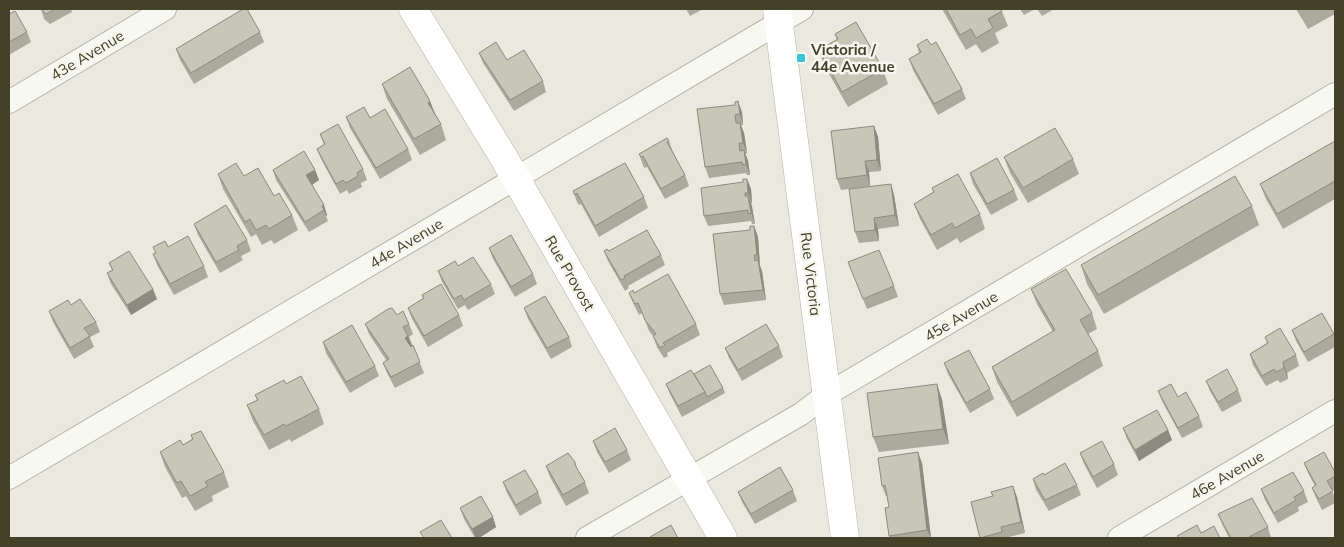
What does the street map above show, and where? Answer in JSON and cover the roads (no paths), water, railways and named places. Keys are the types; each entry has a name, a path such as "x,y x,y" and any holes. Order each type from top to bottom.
{"street":[{"name":"43e Avenue","path":"9,102 165,9"},
{"name":"Rue Provost","path":"413,9 516,178 723,538"},
{"name":"44e Avenue","path":"9,478 516,178 778,16 802,9"},
{"name":"Rue Victoria","path":"778,16 845,538"},
{"name":"45e Avenue","path":"587,538 801,414 826,395 1335,94"},
{"name":"46e Avenue","path":"1119,538 1335,411"}],"place":[{"name":"Victoria / 44e Avenue","path":"801,58"}]}
